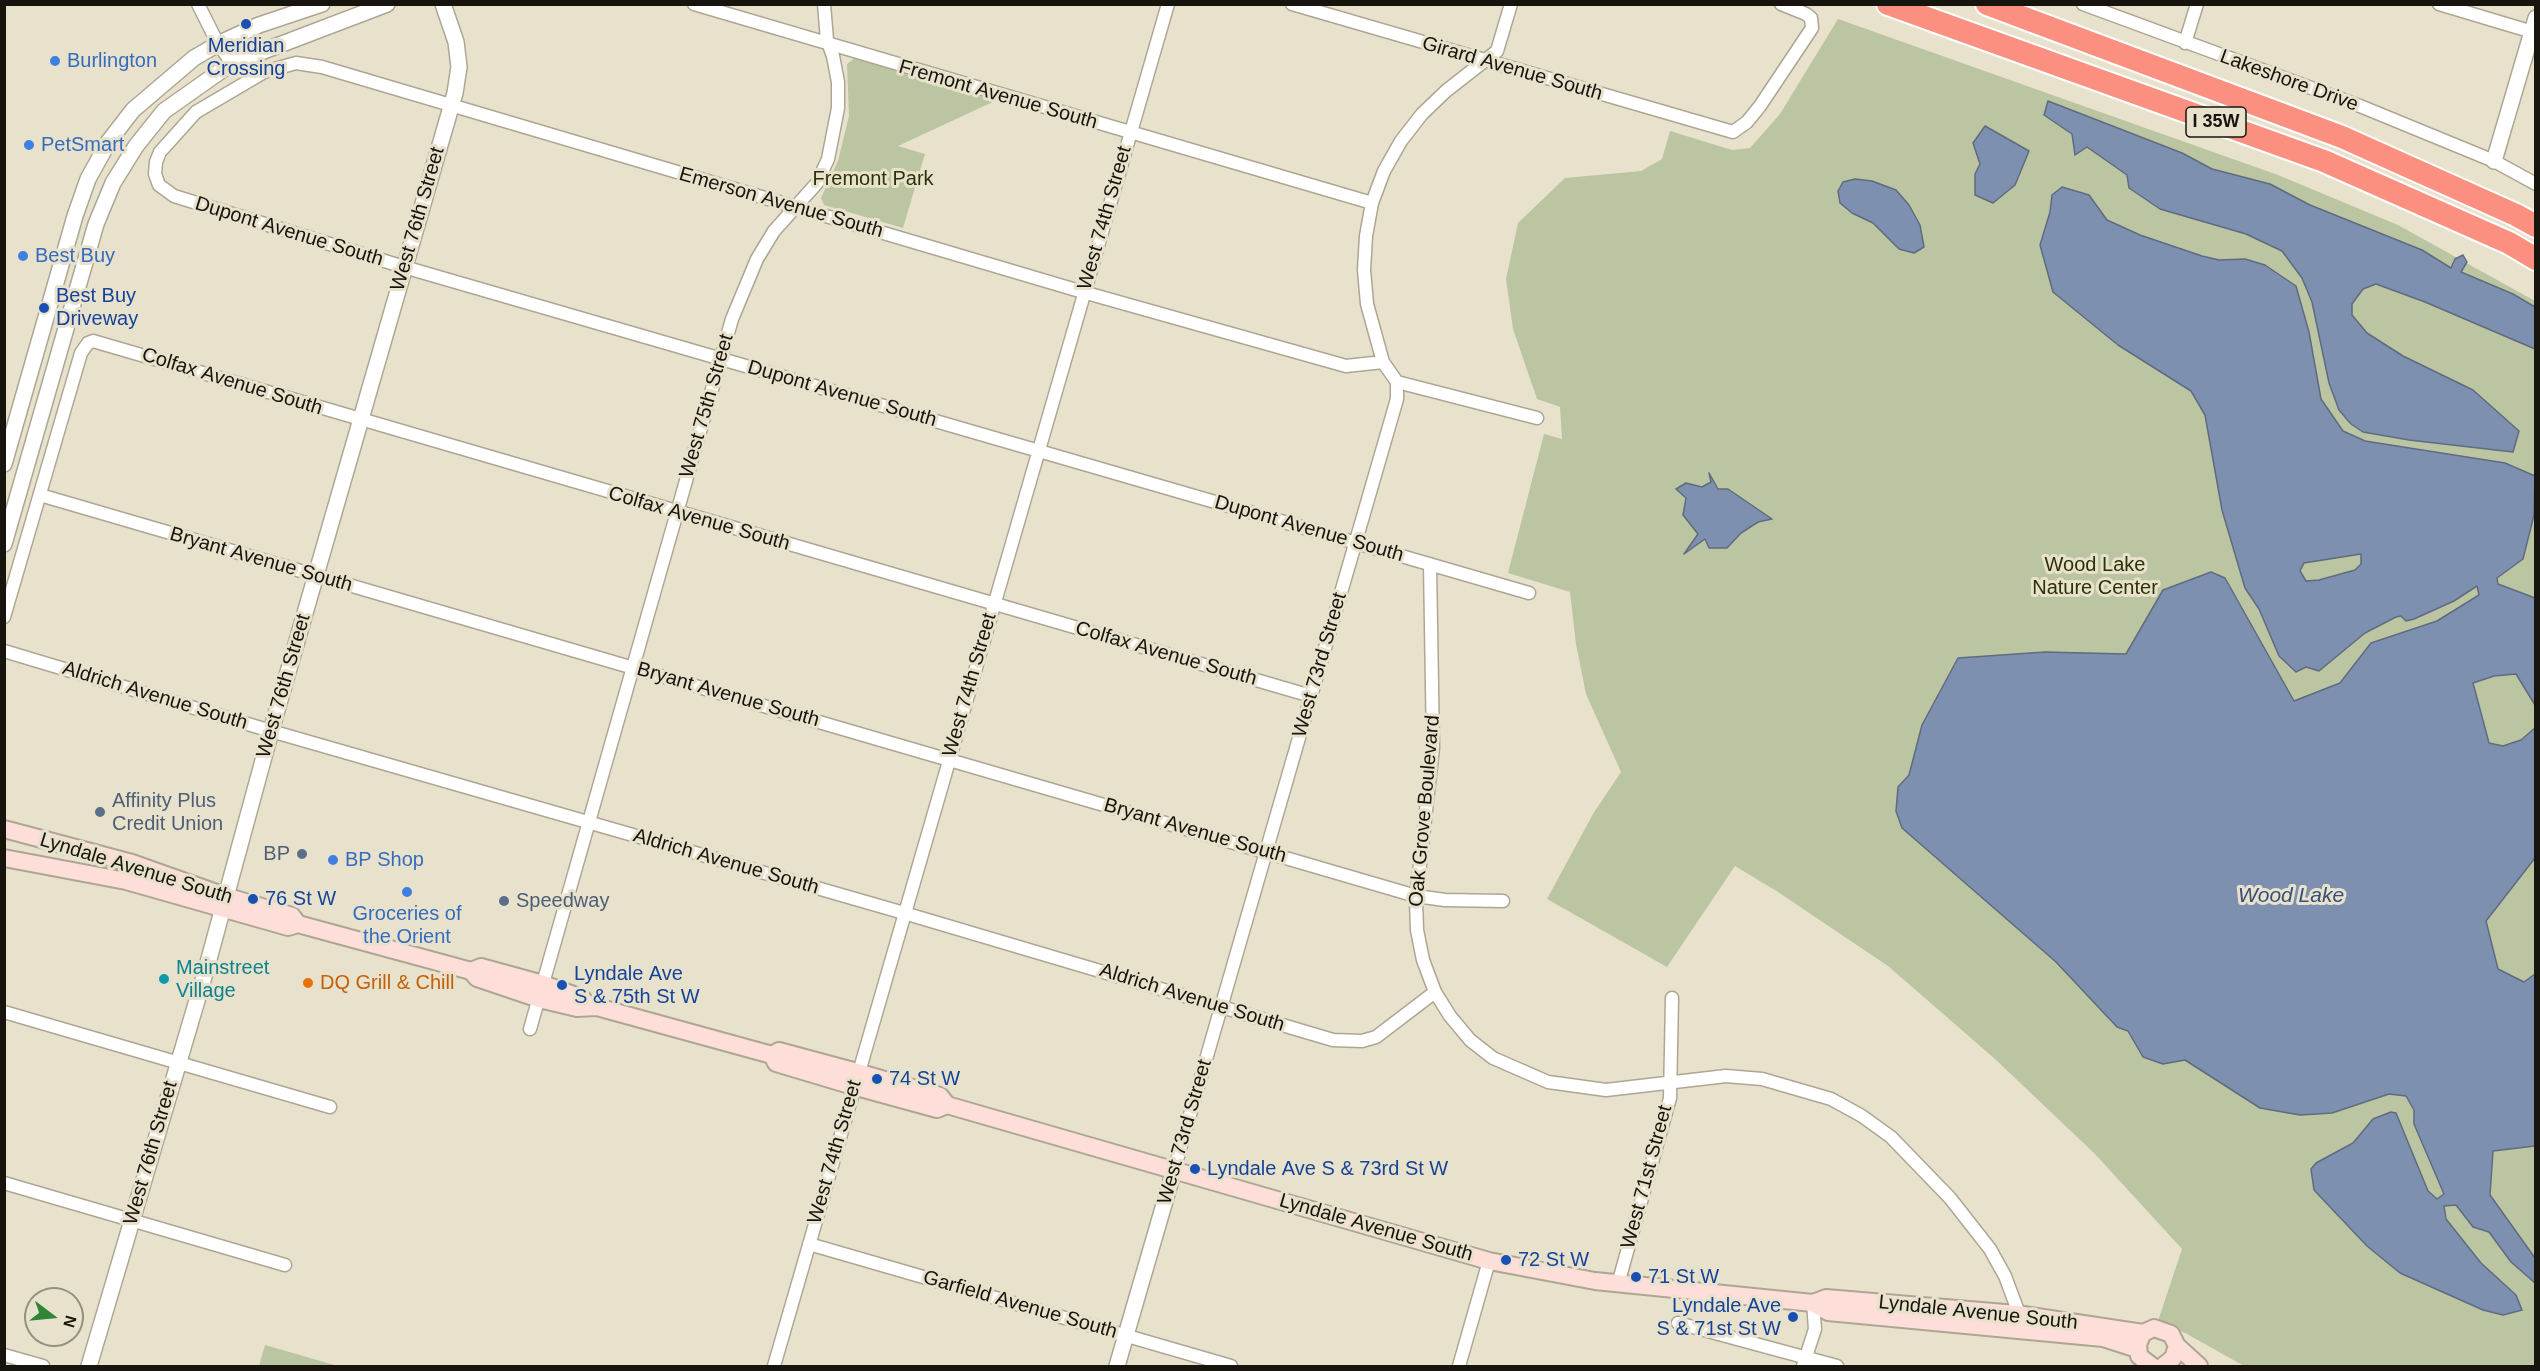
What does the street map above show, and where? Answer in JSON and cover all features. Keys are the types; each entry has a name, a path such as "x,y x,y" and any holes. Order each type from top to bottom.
{"highway":[{"name":"I 35W","path":"1888,4 2324,161 2509,243 2535,259"},
{"name":"I 35W","path":"1987,4 2342,137 2516,215 2535,226"}],"main road":[{"name":"Lyndale Avenue South","path":"4,829 132,863 223,903"},
{"name":"Lyndale Avenue South","path":"4,858 292,915 298,924 471,971 477,978 582,998 588,1006 772,1055 779,1051 937,1109 947,1105 1489,1261 1618,1284 1814,1304 1828,1312 2029,1329 2103,1338 2144,1355"},
{"name":"Lyndale Avenue South","path":"1814,1304 1826,1298 2017,1314 2144,1355"},
{"name":"Lyndale Avenue South","path":"2144,1355 2154,1328 2167,1330 2177,1346 2199,1366"},
{"path":"2163,1366 2173,1359 2177,1346"}],"street":[{"path":"198,4 218,44 232,63"},
{"path":"4,464 75,216 88,179 109,141 133,110 194,58 260,25 322,4"},
{"path":"4,544 96,224 113,183 135,146 164,111 232,63 387,4"},
{"name":"West 76th Street","path":"89,1366 452,106 457,80 458,55 454,31 443,4"},
{"name":"Fremont Avenue South","path":"694,4 829,46 1372,203"},
{"name":"West 75th Street","path":"530,1029 739,299 757,259 774,231 817,183 834,134 838,82 824,23 824,4"},
{"name":"West 74th Street","path":"774,1366 855,1079 1168,4"},
{"name":"Girard Avenue South","path":"1292,4 1485,62 1733,132 1747,122 1760,106 1812,28 1811,18 1781,4"},
{"path":"1511,4 1497,51 1446,91 1422,114 1401,141 1384,171 1372,203 1366,236 1364,270 1367,304 1383,362 1397,382 1537,418"},
{"name":"Lakeshore Drive","path":"2083,4 2360,106 2494,161 2535,184"},
{"path":"2185,43 2197,4"},
{"path":"2439,4 2534,28 2494,161"},
{"name":"Emerson Avenue South","path":"159,185 155,174 156,162 189,118 264,72 296,63 322,68 1083,292 1346,366 1383,362"},
{"name":"Dupont Avenue South","path":"159,185 174,196 404,267 1529,593"},
{"name":"Colfax Avenue South","path":"40,495 81,353 88,343 99,342 360,421 1311,696"},
{"name":"West 73rd Street","path":"1117,1366 1397,399 1397,382"},
{"path":"4,617 40,495"},
{"name":"Bryant Avenue South","path":"40,495 1416,896 1445,900 1503,901"},
{"name":"Oak Grove Boulevard","path":"1430,564 1433,748 1416,896 1419,940 1423,960 1435,992 1470,1040 1493,1058 1520,1072 1557,1084 1606,1090 1726,1076 1762,1079 1831,1099 1862,1116 1891,1137 1917,1162 1971,1223 2005,1276 2017,1314 2029,1329"},
{"name":"Aldrich Avenue South","path":"4,651 1333,1040 1362,1041 1382,1032 1435,992"},
{"name":"West 71st Street","path":"1618,1284 1670,1098 1672,998"},
{"path":"4,1012 330,1107"},
{"path":"4,1183 285,1265"},
{"name":"Garfield Avenue South","path":"809,1244 1231,1366"},
{"path":"1459,1366 1489,1261"},
{"path":"1805,1362 1815,1329 1814,1304"},
{"path":"1678,1323 1805,1362 1837,1366"},
{"path":"4,1355 43,1366"}],"green space":[{"name":"Wood Lake Nature Center","path":"1838,19 2278,175 2398,225 2535,301 2535,1366 2244,1366 2187,1334 2158,1321 2182,1249 2095,1154 1995,1059 1888,966 1778,892 1735,866 1667,967 1547,899 1593,814 1621,772 1586,694 1576,644 1570,592 1508,573 1544,434 1562,439 1560,407 1537,399 1513,329 1506,279 1518,223 1565,178 1641,171 1662,159 1670,131 1732,150 1750,148 1780,114"},
{"name":"Fremont Park","path":"855,58 997,100 898,146 925,154 903,228 824,205 821,198 838,161 849,116 847,64"},
{"path":"265,1345 338,1366 259,1366"}],"water":[{"path":"2048,101 2182,153 2212,169 2270,184 2310,205 2422,250 2451,268 2455,259 2463,255 2467,262 2461,272 2513,294 2535,307 2535,349 2425,302 2376,284 2363,289 2352,304 2352,315 2367,333 2403,356 2473,390 2519,431 2513,452 2409,440 2363,432 2351,424 2339,410 2329,383 2312,302 2302,278 2282,251 2246,234 2160,209 2129,188 2127,175 2087,147 2075,155 2072,134 2044,115"},
{"path":"1985,126 2029,151 2015,185 1993,203 1975,195 1975,174 1980,164 1973,143"},
{"path":"1855,179 1872,181 1896,190 1909,205 1920,225 1924,247 1914,253 1899,249 1873,223 1852,213 1840,203 1838,191 1843,182"},
{"name":"Wood Lake","path":"2062,187 2089,195 2107,220 2140,235 2202,256 2219,260 2245,259 2265,265 2296,286 2309,332 2321,399 2343,431 2365,441 2505,463 2535,476 2534,515 2523,559 2497,578 2498,584 2535,598 2535,705 2516,674 2494,676 2473,683 2489,743 2503,746 2521,740 2535,728 2535,858 2486,921 2498,969 2524,982 2535,974 2535,1146 2493,1151 2490,1195 2535,1258 2535,1283 2511,1262 2489,1232 2473,1227 2456,1205 2444,1206 2446,1219 2481,1263 2516,1295 2522,1310 2503,1315 2483,1310 2400,1273 2367,1246 2314,1190 2311,1169 2316,1163 2353,1143 2373,1119 2391,1112 2396,1113 2428,1191 2437,1199 2444,1194 2414,1124 2414,1110 2406,1096 2389,1094 2332,1113 2300,1115 2260,1108 2185,1060 2163,1064 2143,1057 2128,1031 2117,1027 2056,962 1902,828 1896,811 1898,787 1909,775 1922,725 1958,658 2045,652 2126,654 2163,590 2211,572 2225,578 2294,701 2340,683 2371,643 2437,621 2479,595 2477,586 2454,601 2414,619 2406,621 2401,616 2396,617 2365,633 2319,671 2306,667 2296,672 2279,656 2259,609 2245,588 2222,510 2205,415 2191,391 2118,345 2053,292 2040,245 2050,212 2052,195","holes":["2361,554 2361,564 2355,570 2319,580 2306,581 2300,571 2304,563"]},
{"path":"1709,473 1718,489 1728,489 1772,519 1758,522 1741,533 1727,548 1709,548 1705,539 1684,554 1698,534 1683,515 1686,498 1676,489 1686,483 1702,487 1711,482"}],"place":[{"name":"Meridian Crossing","path":"246,24"},
{"name":"Burlington","path":"55,61"},
{"name":"PetSmart","path":"29,145"},
{"name":"Best Buy","path":"23,256"},
{"name":"Best Buy Driveway","path":"44,308"},
{"name":"Affinity Plus Credit Union","path":"100,812"},
{"name":"BP","path":"302,854"},
{"name":"BP Shop","path":"333,860"},
{"name":"Groceries of the Orient","path":"407,892"},
{"name":"76 St W","path":"253,899"},
{"name":"Speedway","path":"504,901"},
{"name":"Mainstreet Village","path":"164,979"},
{"name":"DQ Grill & Chill","path":"308,983"},
{"name":"Lyndale Ave S & 75th St W","path":"562,985"},
{"name":"74 St W","path":"877,1079"},
{"name":"Lyndale Ave S & 73rd St W","path":"1195,1169"},
{"name":"72 St W","path":"1506,1260"},
{"name":"71 St W","path":"1636,1277"},
{"name":"Lyndale Ave S & 71st St W","path":"1793,1317"}]}
